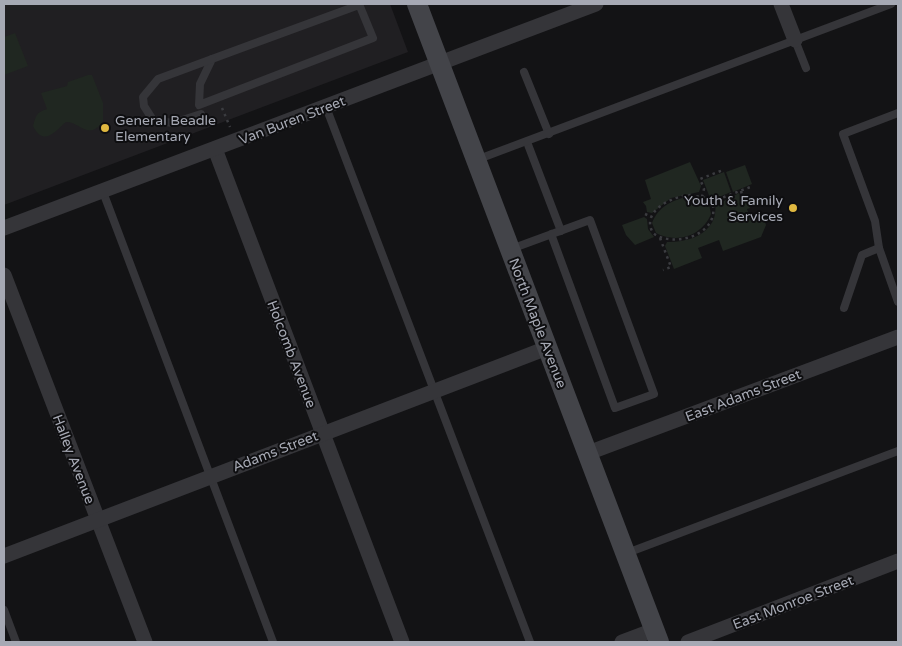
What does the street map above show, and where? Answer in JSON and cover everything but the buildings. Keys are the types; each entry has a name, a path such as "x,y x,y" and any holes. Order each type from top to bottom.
{"street":[{"name":"North Maple Avenue","path":"416,4 656,636"},
{"name":"Van Buren Street","path":"4,228 215,150 596,4"},
{"path":"781,4 795,40"},
{"name":"Holcomb Avenue","path":"215,150 402,642"},
{"name":"Halley Avenue","path":"4,275 145,642"},
{"name":"East Adams Street","path":"588,453 898,337"},
{"name":"Adams Street","path":"4,556 547,348"},
{"name":"East Monroe Street","path":"688,642 898,561"},
{"path":"622,642 656,636"}],"lane":[{"path":"201,114 173,123 153,120 144,106 143,97 158,79 359,4 372,38 200,106 200,84 212,60"},
{"path":"476,160 891,4"},
{"path":"795,40 806,68"},
{"path":"524,72 549,134"},
{"path":"326,107 530,642"},
{"path":"898,113 843,134 875,221 880,248 898,302"},
{"path":"527,142 561,231"},
{"path":"102,192 273,642"},
{"path":"510,249 551,234 561,231 590,220 654,394 615,408 551,234"},
{"path":"844,308 862,255 880,248"},
{"path":"625,554 898,451"},
{"path":"4,610 16,642"}],"path":[{"path":"221,106 230,127"},
{"path":"702,197 704,188 700,179 723,170"},
{"path":"663,270 671,267 660,238 650,229 652,217 663,204 690,195 702,197 711,202 753,186"},
{"path":"741,191 744,202"},
{"path":"660,238 678,240 700,232 713,215 711,202"},
{"path":"645,214 652,217"}],"shaded area":[{"name":"General Beadle Elementary","path":"4,4 390,4 408,52 4,205"},
{"path":"15,33 28,66 4,75 4,37"},
{"path":"92,75 103,103 103,122 93,130 88,130 66,122 54,133 46,137 41,136 33,126 39,113 47,109 41,93 67,86 68,82"},
{"path":"690,162 701,186 699,192 671,198 652,213 647,212 643,202 651,199 645,180"},
{"path":"745,165 752,184 733,192 726,172"},
{"path":"724,172 731,192 714,199 710,198 703,180"},
{"path":"739,193 742,203 747,201 750,208 747,209 751,220 763,216 766,225 761,237 723,251 719,240 698,248 702,258 674,269 665,246 667,242 681,241 701,234 714,218 716,202 722,202"},
{"path":"686,197 701,199 709,204 711,214 702,228 695,233 680,238 672,238 656,233 652,223 661,209 675,200"},
{"path":"644,217 647,219 648,229 654,237 635,245 626,235 622,225"}],"place":[{"name":"General Beadle Elementary","path":"105,128"},
{"name":"Youth & Family Services","path":"793,208"}]}
